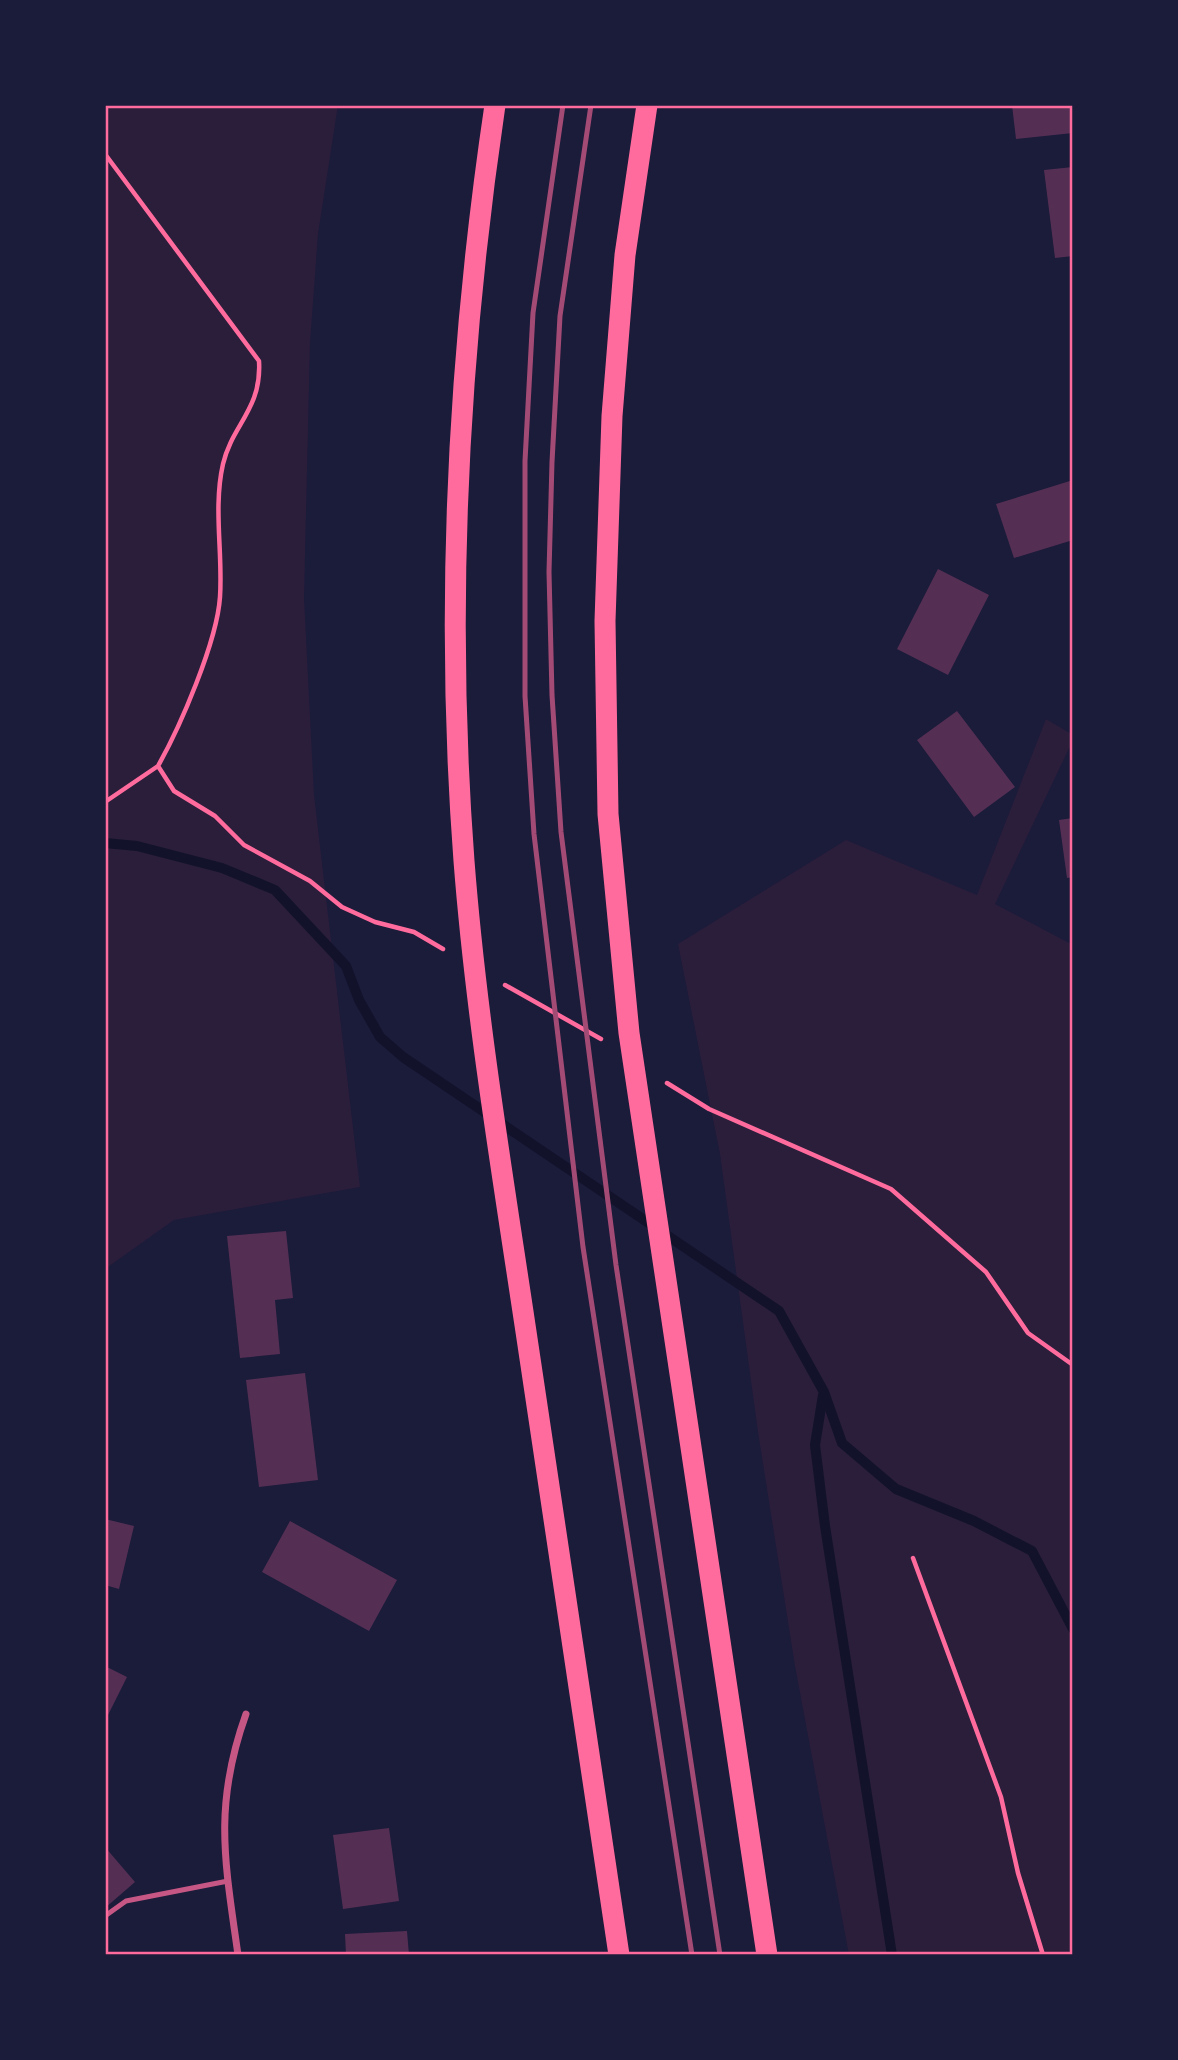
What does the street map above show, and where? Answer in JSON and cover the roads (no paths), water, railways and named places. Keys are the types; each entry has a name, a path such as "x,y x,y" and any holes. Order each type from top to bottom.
{"highway":[{"path":"495,105 469,318 459,493 458,722 470,917 507,1203 620,1955"},
{"path":"647,105 625,255 617,337 606,621 608,814 629,1033 669,1316 767,1955"}],"street":[{"path":"238,1955 223,1850 225,1795 235,1743 246,1714"}],"lane":[{"path":"105,1916 126,1901 228,1881"}],"waterway":[{"path":"105,843 137,846 222,868 275,890 346,966 359,1000 380,1037 403,1057 779,1311 824,1392 842,1443 896,1489 974,1521 1032,1551 1073,1629"},
{"path":"823,1395 815,1445 825,1526 892,1955"}],"railway":[{"path":"563,105 533,313 525,461 525,696 534,834 583,1247 692,1955"},
{"path":"591,105 560,316 552,462 549,572 552,695 561,832 616,1265 720,1955"}]}
